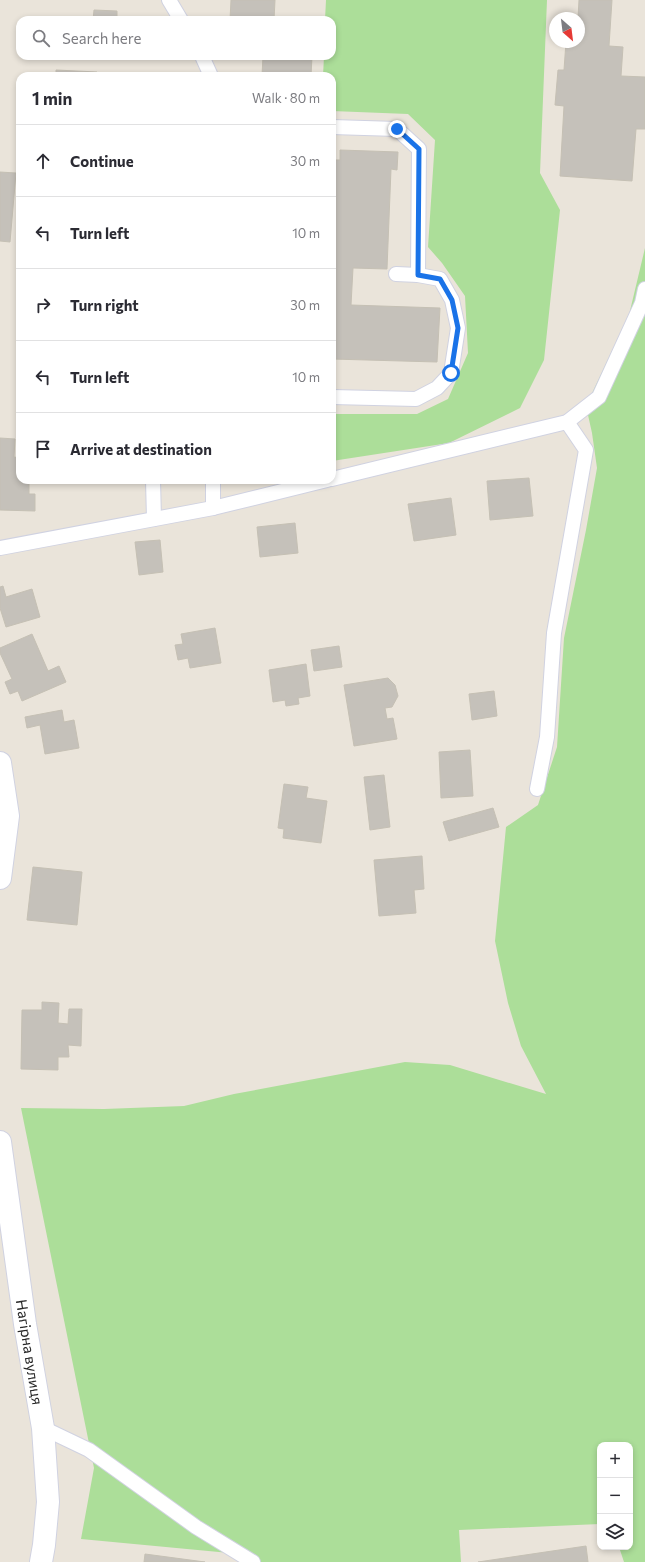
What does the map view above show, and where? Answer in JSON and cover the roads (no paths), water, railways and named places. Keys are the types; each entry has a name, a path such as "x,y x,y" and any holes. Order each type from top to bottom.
{"street":[{"path":"0,763 8,816 0,878"},
{"name":"Нагірна вулиця","path":"0,1142 24,1324 43,1428 48,1502 41,1562"}],"lane":[{"path":"169,0 179,16"},
{"path":"204,60 209,72"},
{"path":"336,127 397,129 419,149 418,275"},
{"path":"336,397 416,399 437,388 451,373 458,328 452,300 440,279 418,275 396,274"},
{"path":"336,478 567,422 599,397 642,303 645,289"},
{"path":"537,789 547,737 554,633 586,450 567,422"},
{"path":"153,484 154,519"},
{"path":"213,484 213,508"},
{"path":"0,548 213,508 311,484"},
{"path":"43,1428 89,1450 196,1527 253,1562"}]}
